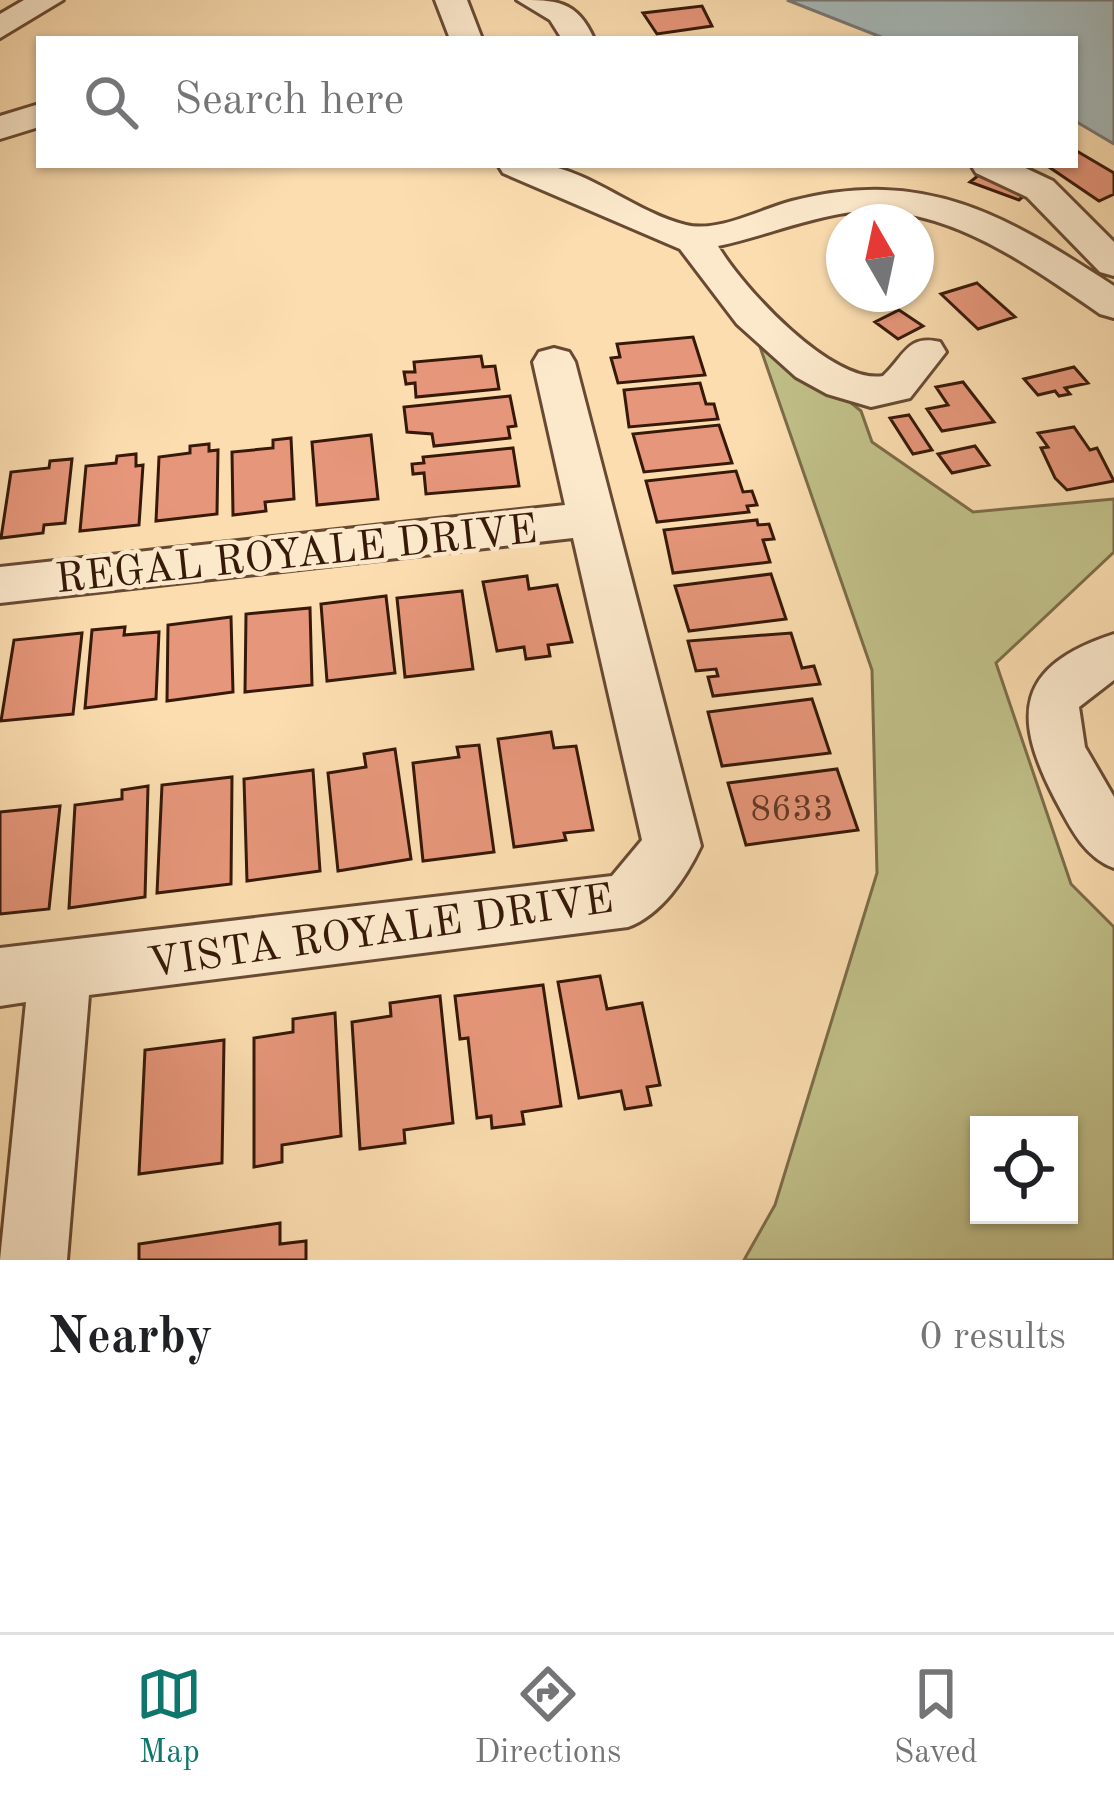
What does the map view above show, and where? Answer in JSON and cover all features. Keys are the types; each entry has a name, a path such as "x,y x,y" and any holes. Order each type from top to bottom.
{"street":[{"path":"0,28 46,0"},
{"path":"451,0 465,36"},
{"path":"533,0 556,7 573,23 577,36"},
{"path":"0,128 36,116"},
{"path":"523,168 682,238 694,239 808,208 905,200 926,204 992,235 1114,305"},
{"path":"995,168 1040,189 1114,264"},
{"path":"694,239 707,269 760,326 787,351 852,389 884,392 899,387 925,352"},
{"name":"VISTA ROYALE DRIVE","path":"30,974 628,901 672,846 554,362"},
{"name":"REGAL ROYALE DRIVE","path":"0,585 592,519"},
{"path":"1114,654 1058,693 1049,716 1057,745 1114,843"},
{"path":"30,974 32,1260"}],"shaded area":[{"path":"787,0 1114,0 1114,144 1078,123 1078,36 878,36"},
{"path":"759,344 827,383 861,411 872,442 973,512 1114,499 1114,552 996,663 1071,884 1114,927 1114,1260 744,1260 775,1205 877,873 872,670"}],"building":[{"path":"702,6 712,26 657,34 643,13"},
{"path":"1078,152 1114,173 1114,194 1099,201 1050,168 1078,168"},
{"path":"991,168 1033,188 1019,200 970,182"},
{"path":"977,283 1015,317 978,329 941,294"},
{"path":"902,312 923,326 898,339 875,322"},
{"path":"693,337 705,375 618,383 611,358 620,357 617,344"},
{"path":"481,356 483,367 495,366 499,389 416,397 415,383 406,384 404,372 415,372 414,362"},
{"path":"1074,367 1088,383 1065,388 1070,394 1038,395 1024,379"},
{"path":"963,382 994,422 942,431 927,409 948,405 936,387"},
{"path":"700,383 706,404 714,404 718,419 629,427 624,390"},
{"path":"510,396 516,426 508,427 510,438 434,446 432,434 407,432 404,407"},
{"path":"909,415 932,450 913,454 890,418"},
{"path":"719,425 732,463 644,472 633,434"},
{"path":"1074,427 1090,450 1097,448 1114,481 1067,490 1055,478 1041,448 1048,447 1038,433"},
{"path":"371,435 378,499 317,505 312,442"},
{"path":"291,438 294,499 265,502 266,511 233,515 232,452 273,448 273,440"},
{"path":"209,444 209,451 218,450 217,514 156,521 159,457 190,453 190,446"},
{"path":"975,446 989,465 952,473 938,454"},
{"path":"513,448 519,486 426,494 424,473 413,474 412,464 424,463 423,457"},
{"path":"136,454 136,466 143,465 139,525 80,531 86,466 116,463 117,456"},
{"path":"72,459 65,523 44,525 43,533 1,538 11,472 49,468 50,461"},
{"path":"736,471 743,492 752,491 757,505 747,506 749,512 657,522 646,481"},
{"path":"757,520 758,525 769,524 774,539 763,540 770,562 673,573 664,530"},
{"path":"771,574 786,619 689,631 675,586"},
{"path":"527,576 529,589 557,585 572,642 548,645 550,656 526,659 524,647 497,651 483,582"},
{"path":"462,591 473,669 405,677 397,598"},
{"path":"386,596 395,673 327,681 321,604"},
{"path":"310,608 312,685 245,692 246,614"},
{"path":"231,617 233,692 167,701 168,625"},
{"path":"125,627 124,635 159,632 156,699 85,708 92,630"},
{"path":"82,633 73,714 1,721 14,640"},
{"path":"791,633 802,668 814,666 820,684 713,696 708,677 718,676 716,669 696,671 688,641"},
{"path":"812,699 830,753 722,766 708,712"},
{"path":"551,732 554,748 576,746 593,830 564,833 566,840 514,847 498,739"},
{"path":"479,745 494,852 423,861 413,763 459,757 457,747"},
{"path":"395,749 411,859 338,871 328,773 366,767 364,754"},
{"path":"837,769 858,830 746,845 728,783"},
{"path":"313,770 320,871 247,881 244,779"},
{"path":"232,777 231,884 157,893 162,785"},
{"path":"148,786 145,897 69,908 75,805 122,799 122,790"},
{"path":"60,806 49,909 0,914 0,812"},
{"path":"600,976 607,1009 642,1003 660,1085 647,1087 651,1105 625,1109 621,1091 579,1098 558,982"},
{"path":"543,985 561,1106 522,1112 524,1124 492,1128 491,1116 477,1118 468,1038 460,1039 455,996"},
{"path":"440,996 453,1123 404,1130 405,1143 360,1149 352,1022 391,1016 390,1003"},
{"path":"335,1013 341,1136 282,1145 282,1162 254,1167 254,1038 293,1032 293,1019"},
{"path":"224,1040 222,1163 139,1174 145,1050"},
{"path":"280,1223 280,1244 306,1241 306,1260 139,1260 139,1244"}]}
